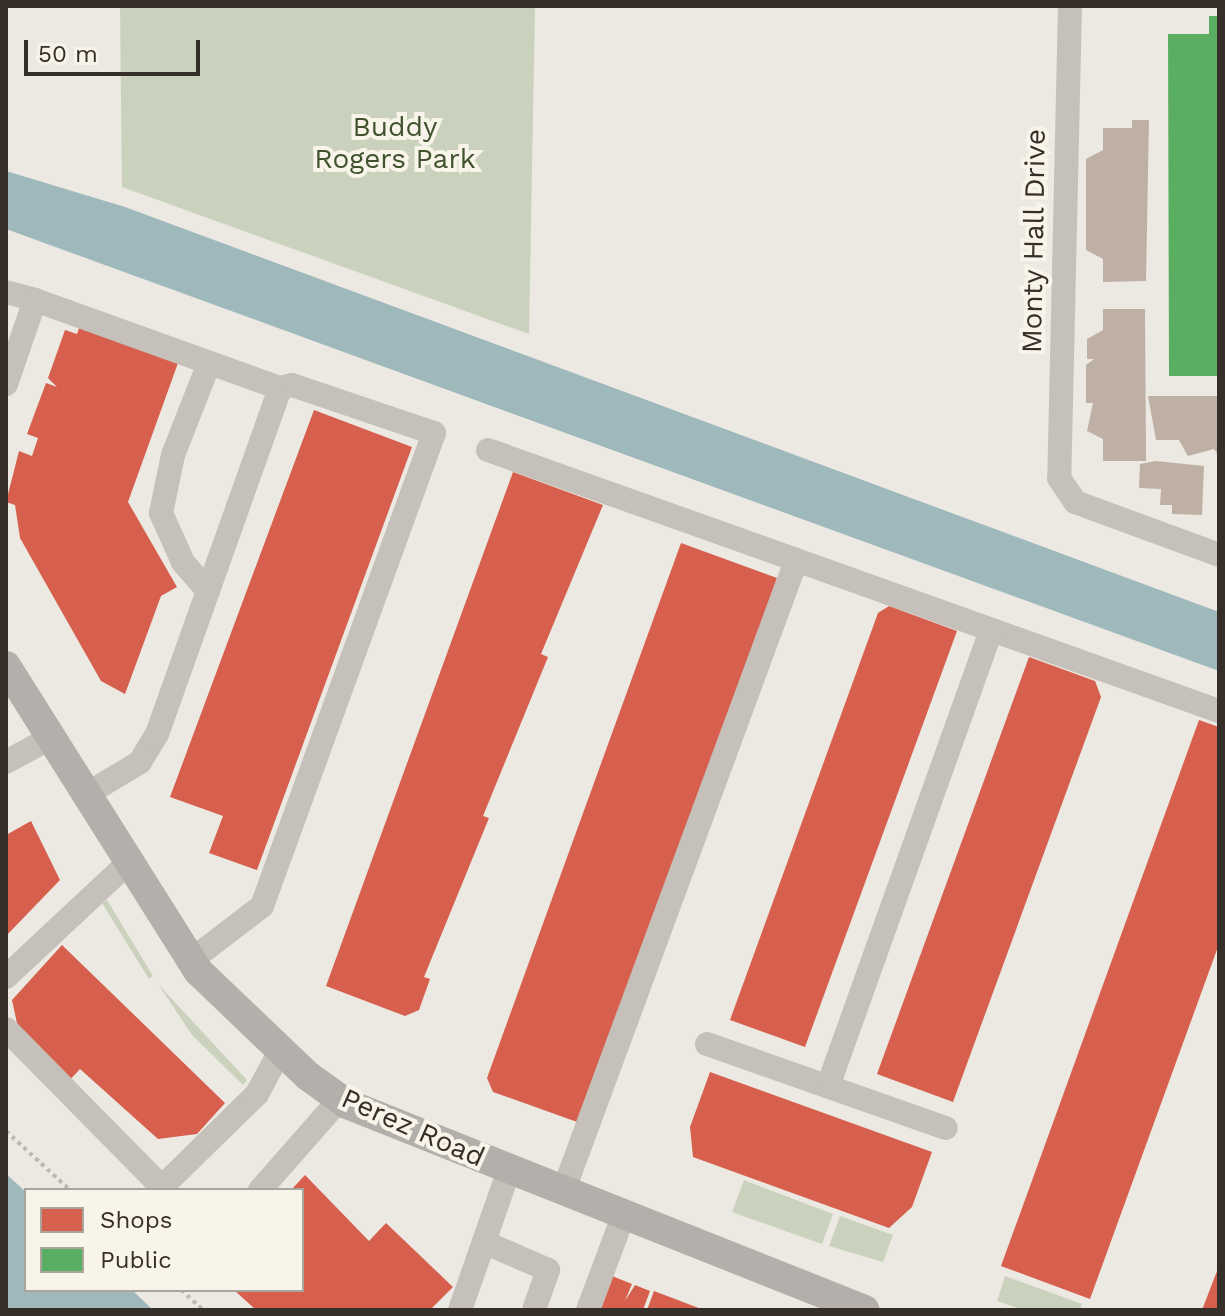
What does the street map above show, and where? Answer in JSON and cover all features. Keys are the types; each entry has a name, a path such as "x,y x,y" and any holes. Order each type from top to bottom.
{"main road":[{"name":"Perez Road","path":"6,666 190,961 279,1053 340,1099 846,1306"}],"street":[{"name":"Monty Hall Drive","path":"1070,6 1059,478 1075,502 1219,555"},
{"path":"6,292 280,388 292,385 434,433 262,906 190,961"},
{"path":"6,384 35,300"},
{"path":"208,591 183,562 161,513 173,455 209,363"},
{"path":"87,794 140,762 157,734 280,388"},
{"path":"488,450 1219,711"},
{"path":"563,1192 796,561"},
{"path":"828,1086 991,630"},
{"path":"6,762 52,737"},
{"path":"6,977 128,863"},
{"path":"6,1029 164,1188 257,1094 279,1053"},
{"path":"707,1044 946,1128"},
{"path":"262,1188 340,1099"},
{"path":"460,1310 509,1170"},
{"path":"588,1310 623,1217"},
{"path":"484,1242 548,1270 534,1310"}],"path":[{"path":"6,1131 68,1188"},
{"path":"183,1292 203,1310"}],"green space":[{"name":"Buddy Rogers Park","path":"120,6 535,6 529,334 122,187"},
{"path":"107,900 153,976 149,979 102,903"},
{"path":"158,984 247,1080 243,1085 192,1035"},
{"path":"744,1180 833,1214 822,1244 732,1212"},
{"path":"840,1216 893,1235 883,1262 829,1246"},
{"path":"1005,1276 1082,1304 1080,1310 1023,1310 997,1301"}],"water":[{"path":"6,171 125,207 1219,612 1219,671 6,229"},
{"path":"6,1174 24,1190 24,1292 134,1292 153,1310 6,1310"}],"building: Shops":[{"path":"79,328 178,363 128,502 177,587 161,596 125,694 101,681 20,538 15,505 6,502 19,451 32,456 38,438 27,434 46,383 57,387 48,378 65,330 77,334"},
{"path":"314,410 412,447 257,870 209,853 223,816 170,797"},
{"path":"513,472 603,505 541,654 548,657 483,816 489,818 424,977 430,979 419,1010 405,1016 326,986"},
{"path":"681,543 777,578 580,1123 493,1092 487,1078"},
{"path":"889,606 957,631 805,1047 730,1020 878,613"},
{"path":"1029,657 1095,681 1101,697 953,1102 877,1074"},
{"path":"1199,720 1219,727 1219,944 1090,1299 1001,1266"},
{"path":"31,821 60,880 6,936 6,835"},
{"path":"62,945 225,1103 197,1134 158,1139 80,1069 67,1083 21,1042 12,1000"},
{"path":"710,1072 932,1152 912,1207 889,1228 693,1157 690,1127"},
{"path":"305,1175 369,1241 386,1223 453,1287 430,1310 256,1310 236,1292 304,1292 304,1188 293,1188"},
{"path":"1219,1266 1219,1310 1202,1310"},
{"path":"612,1276 632,1284 625,1301 635,1285 650,1291 643,1310 599,1310"},
{"path":"654,1291 704,1310 647,1310"}],"building: Public":[{"path":"1209,16 1219,16 1219,376 1169,376 1168,34 1209,34"}],"building: Other":[{"path":"1132,120 1149,120 1146,281 1103,282 1103,259 1086,250 1086,159 1103,150 1103,128 1132,128"},
{"path":"1103,309 1145,309 1146,461 1103,461 1103,439 1087,431 1093,403 1086,403 1086,365 1094,359 1087,359 1087,339 1103,330"},
{"path":"1148,396 1219,396 1219,456 1214,449 1188,456 1179,440 1156,440"},
{"path":"1156,461 1204,466 1202,515 1172,514 1172,505 1160,505 1161,489 1139,488 1140,464"}]}
